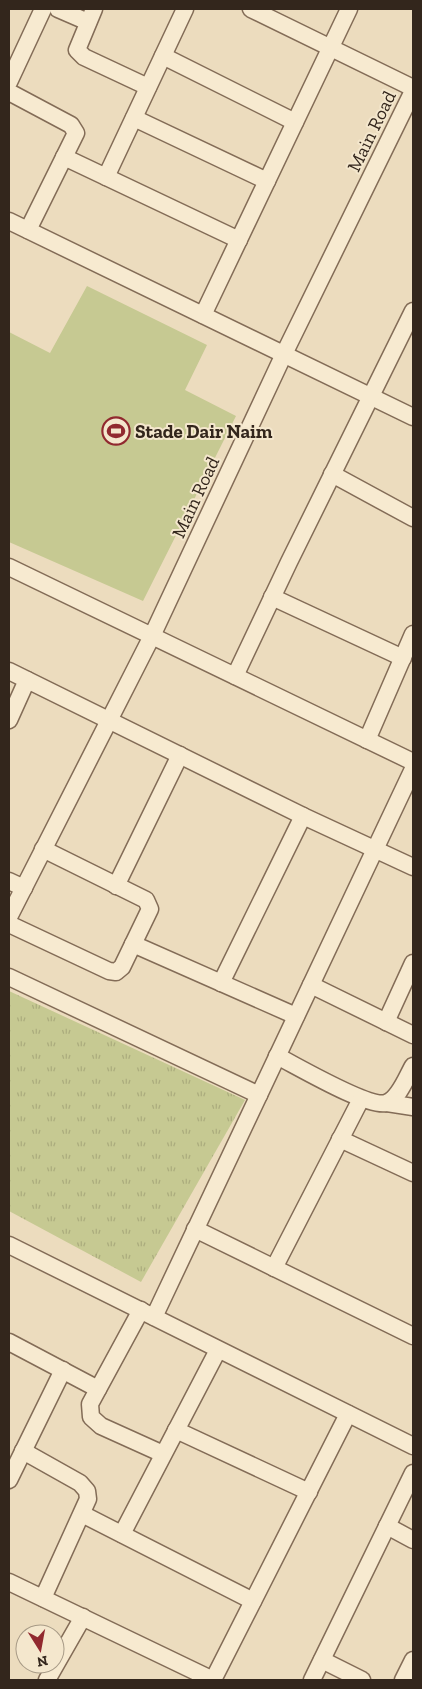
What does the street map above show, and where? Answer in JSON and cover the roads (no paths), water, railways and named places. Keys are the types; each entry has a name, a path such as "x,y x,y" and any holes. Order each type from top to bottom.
{"street":[{"path":"9,82 13,60 43,9"},
{"path":"58,9 91,15 77,50 84,57 148,87"},
{"path":"106,177 185,9"},
{"path":"251,9 413,89"},
{"path":"203,315 349,9"},
{"path":"162,56 295,122"},
{"name":"Main Road","path":"9,917 152,636 284,354 413,89"},
{"path":"9,92 75,128 76,133 28,230"},
{"path":"134,118 267,181"},
{"path":"64,157 239,240"},
{"path":"10,225 28,230 413,417"},
{"path":"234,676 332,474 412,318"},
{"path":"332,474 413,518"},
{"path":"9,567 413,762"},
{"path":"272,597 403,658"},
{"path":"367,740 413,634"},
{"path":"9,671 303,816 376,848 413,867"},
{"path":"9,720 28,680"},
{"path":"116,886 180,755"},
{"path":"164,1454 101,1426 92,1417 90,1404 147,1314 196,1229 413,769"},
{"path":"221,983 303,816"},
{"path":"9,924 109,971 116,972 122,967 150,909 146,900 43,849"},
{"path":"9,881 24,888"},
{"path":"133,944 296,1016"},
{"path":"386,1022 413,963"},
{"path":"9,977 259,1095"},
{"path":"311,985 413,1035"},
{"path":"277,1056 361,1099 413,1107"},
{"path":"387,1103 394,1098 413,1066"},
{"path":"274,1268 361,1099"},
{"path":"340,1139 413,1173"},
{"path":"196,1229 413,1336"},
{"path":"9,1245 413,1446"},
{"path":"9,1342 98,1389"},
{"path":"122,1534 218,1350"},
{"path":"9,1480 63,1370"},
{"path":"9,1582 213,1680 348,1414"},
{"path":"176,1430 309,1492"},
{"path":"23,1451 80,1483 87,1491 88,1499 82,1514 43,1598"},
{"path":"312,1680 413,1472"},
{"path":"82,1514 253,1601"},
{"path":"387,1526 413,1540"},
{"path":"47,1680 83,1617"},
{"path":"322,1660 362,1680"},
{"path":"403,1680 413,1660"}],"place":[{"name":"Stade Dair Naim","path":"116,431"}]}
